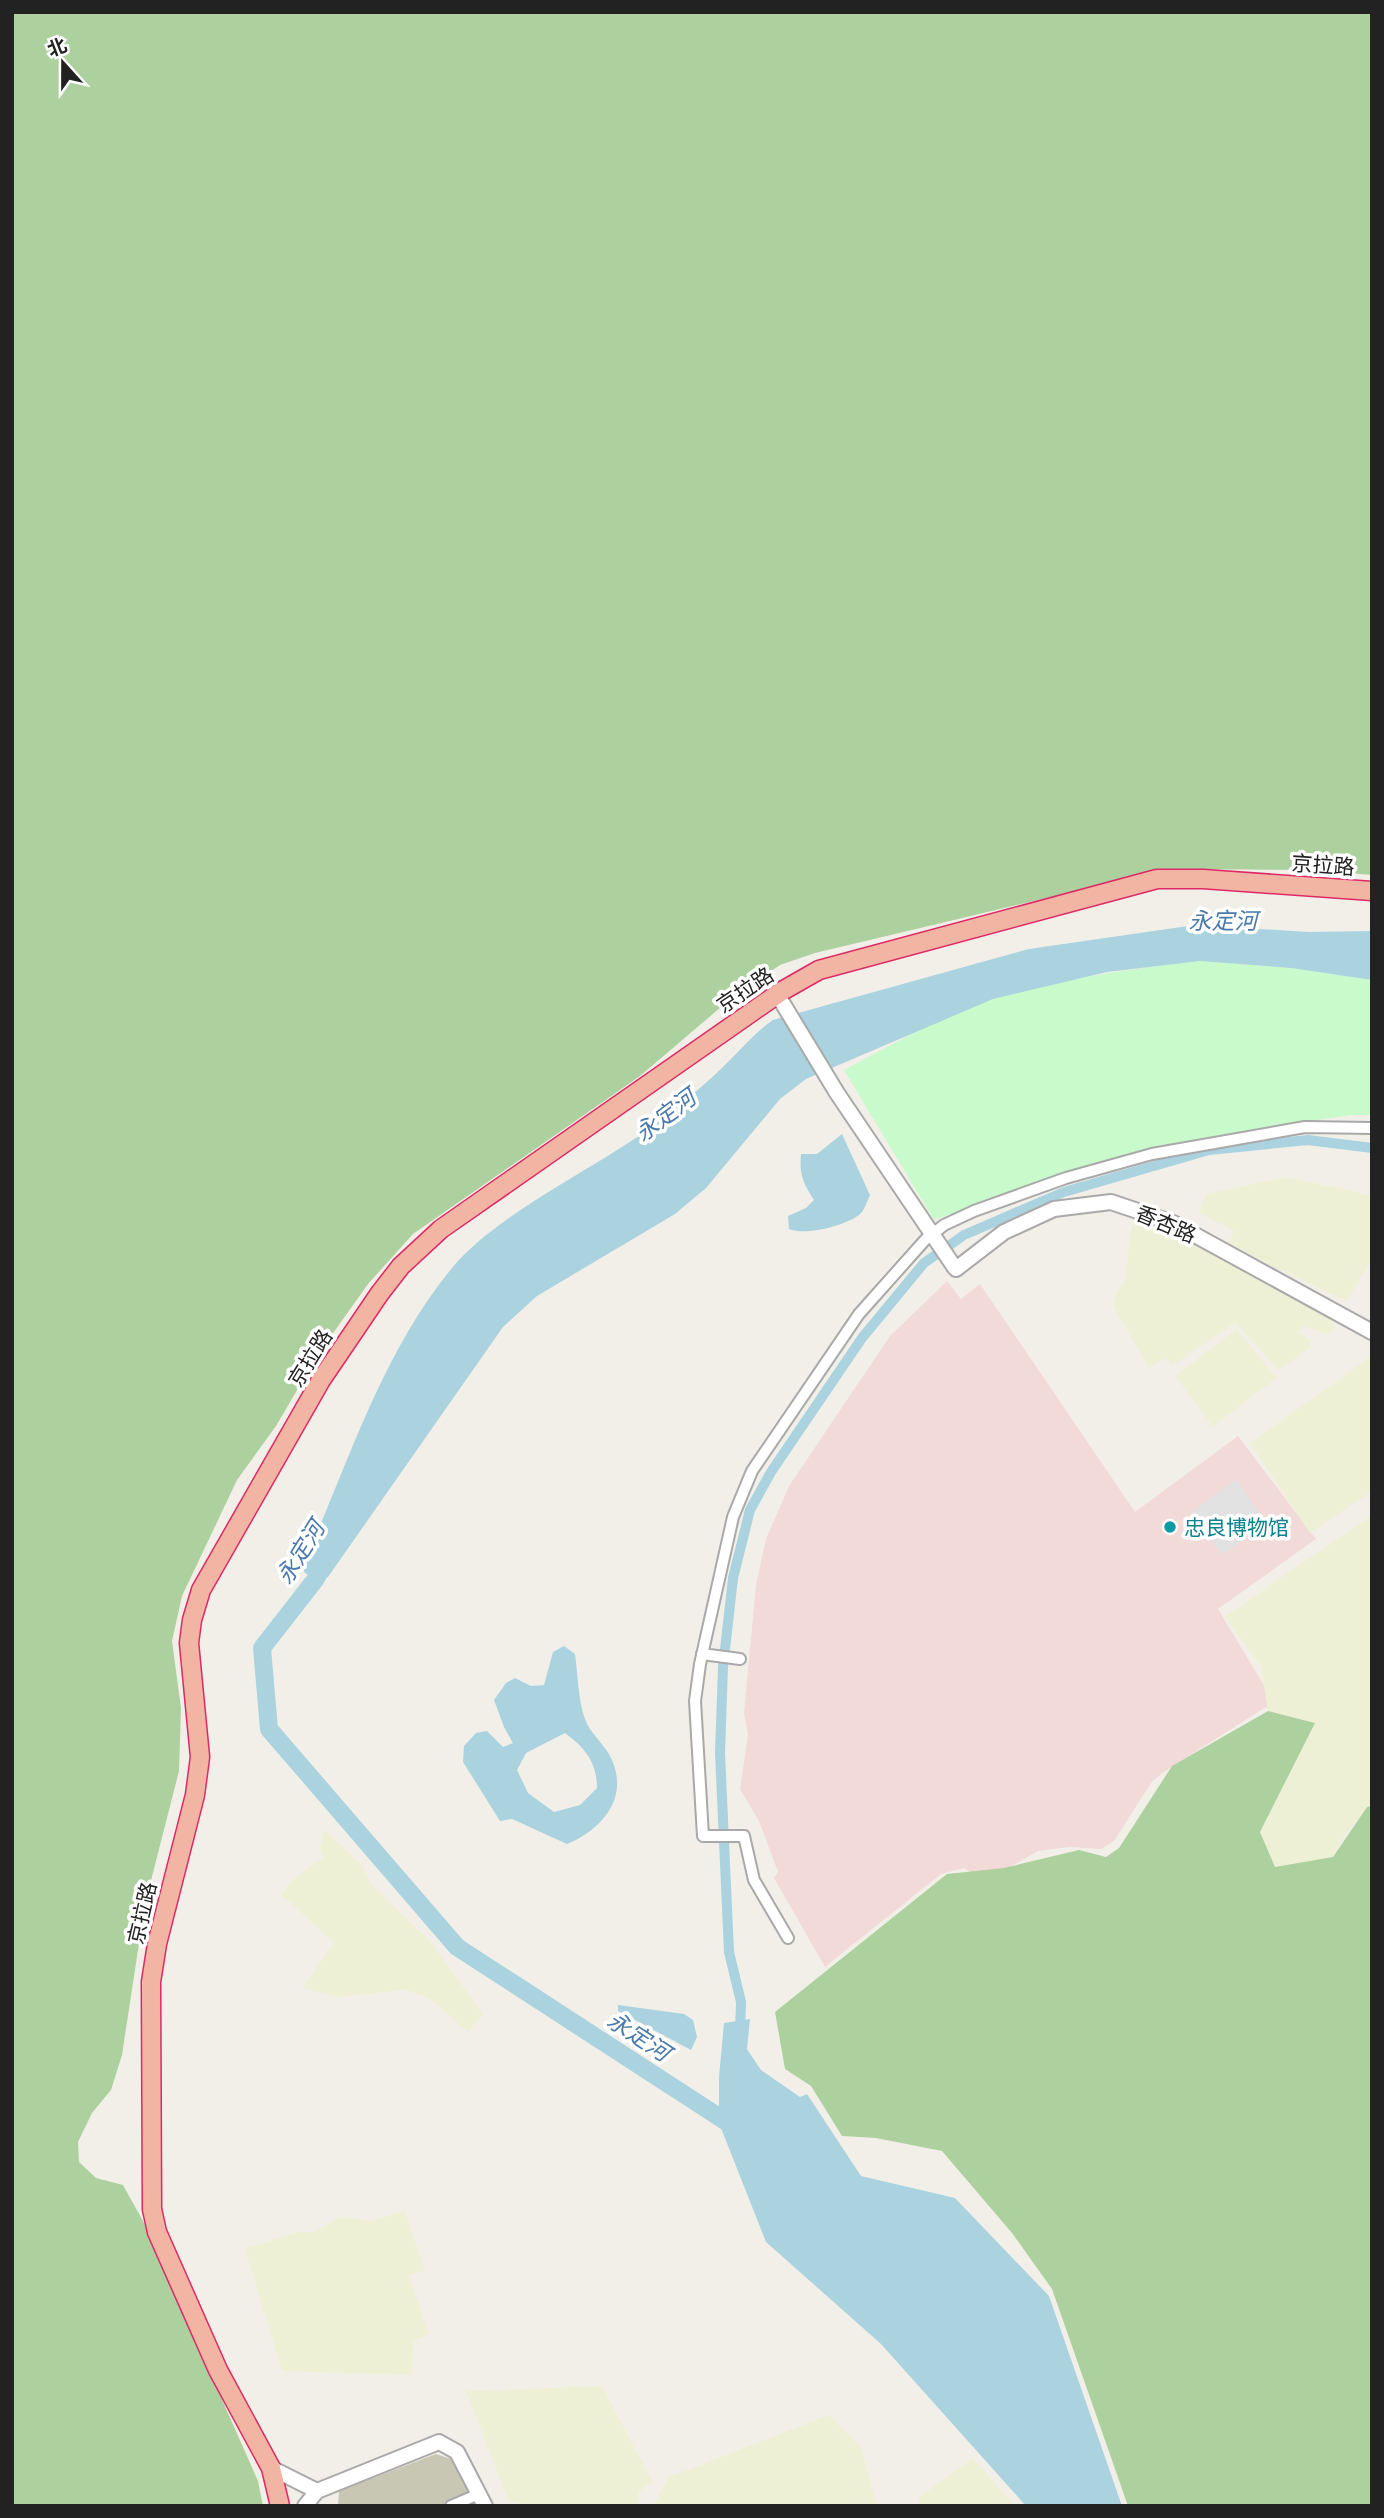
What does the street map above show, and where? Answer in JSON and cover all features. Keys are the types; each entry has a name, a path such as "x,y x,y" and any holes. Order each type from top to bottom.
{"highway":[{"name":"京拉路","path":"280,2506 271,2468 218,2370 168,2260 152,2208 151,1982 157,1944 195,1795 201,1757 189,1643 201,1590 321,1380 401,1266 441,1229 782,1002 820,970 863,956 1157,879 1203,879 1372,891"}],"street":[{"name":"香杏路","path":"782,1002 836,1093 956,1269 1004,1232 1054,1209 1111,1202 1173,1223 1372,1332"},
{"path":"788,1938 754,1880 744,1836 703,1836 695,1701 702,1654 733,1517 752,1471 859,1314 932,1234 974,1212 1066,1178 1153,1154 1306,1127 1372,1128"},
{"path":"702,1654 740,1659"},
{"path":"305,2506 317,2491 439,2442 457,2452 482,2500 451,2506"},
{"path":"271,2468 317,2491"}],"shaded area":[{"path":"1286,1177 1372,1195 1372,1259 1347,1301 1228,1246 1234,1231 1199,1213 1206,1194"},
{"path":"1132,1222 1194,1245 1328,1315 1335,1328 1327,1334 1303,1326 1298,1332 1309,1339 1310,1348 1279,1370 1235,1323 1172,1366 1166,1358 1149,1368 1113,1306 1116,1294 1125,1280"},
{"path":"947,1281 961,1299 980,1284 1135,1512 1238,1436 1316,1539 1218,1609 1274,1702 1162,1773 1151,1783 1114,1841 1101,1849 1069,1847 1038,1851 986,1881 964,1868 941,1874 825,1967 774,1878 778,1872 759,1821 740,1789 748,1735 744,1713 756,1585 766,1539 789,1486 890,1336"},
{"path":"1237,1329 1276,1378 1213,1427 1175,1376"},
{"path":"1372,1356 1372,1491 1310,1533 1250,1443"},
{"path":"1236,1480 1267,1523 1222,1555 1191,1512"},
{"path":"1372,1515 1372,1806 1367,1807 1344,1836 1333,1857 1275,1868 1260,1832 1315,1723 1268,1711 1261,1666 1224,1617"},
{"path":"324,1830 360,1863 373,1886 430,1941 483,2014 468,2032 431,1999 406,1990 338,1997 302,1988 334,1943 281,1894 292,1880 323,1858 320,1850"},
{"path":"405,2211 425,2270 409,2276 429,2334 413,2342 412,2375 282,2371 245,2249 295,2232 315,2232 340,2217 371,2221"},
{"path":"602,2386 652,2481 638,2493 639,2506 528,2506 508,2500 466,2391"},
{"path":"829,2415 861,2447 877,2506 653,2506 669,2477"},
{"path":"436,2454 457,2461 480,2506 338,2506 339,2491"},
{"path":"973,2458 1015,2506 921,2506 918,2498"}],"green space":[{"path":"12,12 1372,12 1372,875 1312,870 1168,869 815,953 780,965 734,996 640,1076 413,1234 368,1284 319,1353 276,1426 237,1480 182,1596 172,1641 181,1708 179,1771 145,1904 122,2055 111,2090 92,2113 78,2142 79,2162 96,2178 123,2185 143,2221 258,2481 263,2506 12,2506"},
{"path":"1200,961 1291,968 1372,980 1372,1115 1351,1115 1242,1131 1150,1148 1050,1178 934,1220 844,1070 936,1022 994,999 1070,980"},
{"path":"1268,1711 1315,1723 1260,1832 1275,1867 1333,1857 1367,1807 1372,1806 1372,2506 1128,2506 1052,2289 1012,2233 942,2151 876,2138 842,2136 811,2086 785,2069 775,2012 947,1874 1004,1868 1079,1850 1106,1857 1119,1848 1172,1766"}],"water":[{"path":"1195,925 1309,932 1372,931 1372,980 1291,968 1200,961 1107,972 993,999 806,1079 780,1099 706,1188 675,1214 537,1296 503,1327 328,1577 315,1580 304,1572 303,1565 386,1373 427,1301 452,1268 517,1212 646,1131 711,1078 756,1033 773,1020 1029,949"},
{"path":"842,1134 870,1195 864,1209 852,1219 834,1226 814,1231 789,1229 788,1216 806,1208 814,1200 803,1178 801,1154 817,1154"},
{"path":"564,1646 575,1654 585,1719 612,1760 616,1774 617,1788 609,1811 591,1830 567,1844 512,1819 500,1821 463,1762 464,1746 476,1733 487,1731 503,1747 513,1743 494,1700 506,1683 515,1678 531,1686 544,1685 553,1652","holes":["565,1733 589,1756 595,1771 597,1788 580,1805 554,1812 528,1793 517,1770 526,1753"]},
{"path":"618,2005 684,2014 693,2020 697,2037 691,2050 618,2011"},
{"path":"750,2019 747,2049 761,2070 800,2097 807,2094 861,2176 955,2198 1049,2296 1122,2506 1026,2506 881,2344 766,2242 719,2123 719,2077 724,2023"}],"waterway":[{"path":"740,2033 741,2002 729,1952 720,1753 723,1667 733,1578 750,1510 771,1472 862,1338 924,1263 964,1235 1064,1192 1209,1150 1308,1140 1372,1148"},
{"name":"永定河","path":"327,1559 315,1580 262,1648 269,1729 457,1947 739,2130"}],"place":[{"name":"忠良博物馆","path":"1170,1527"}]}
